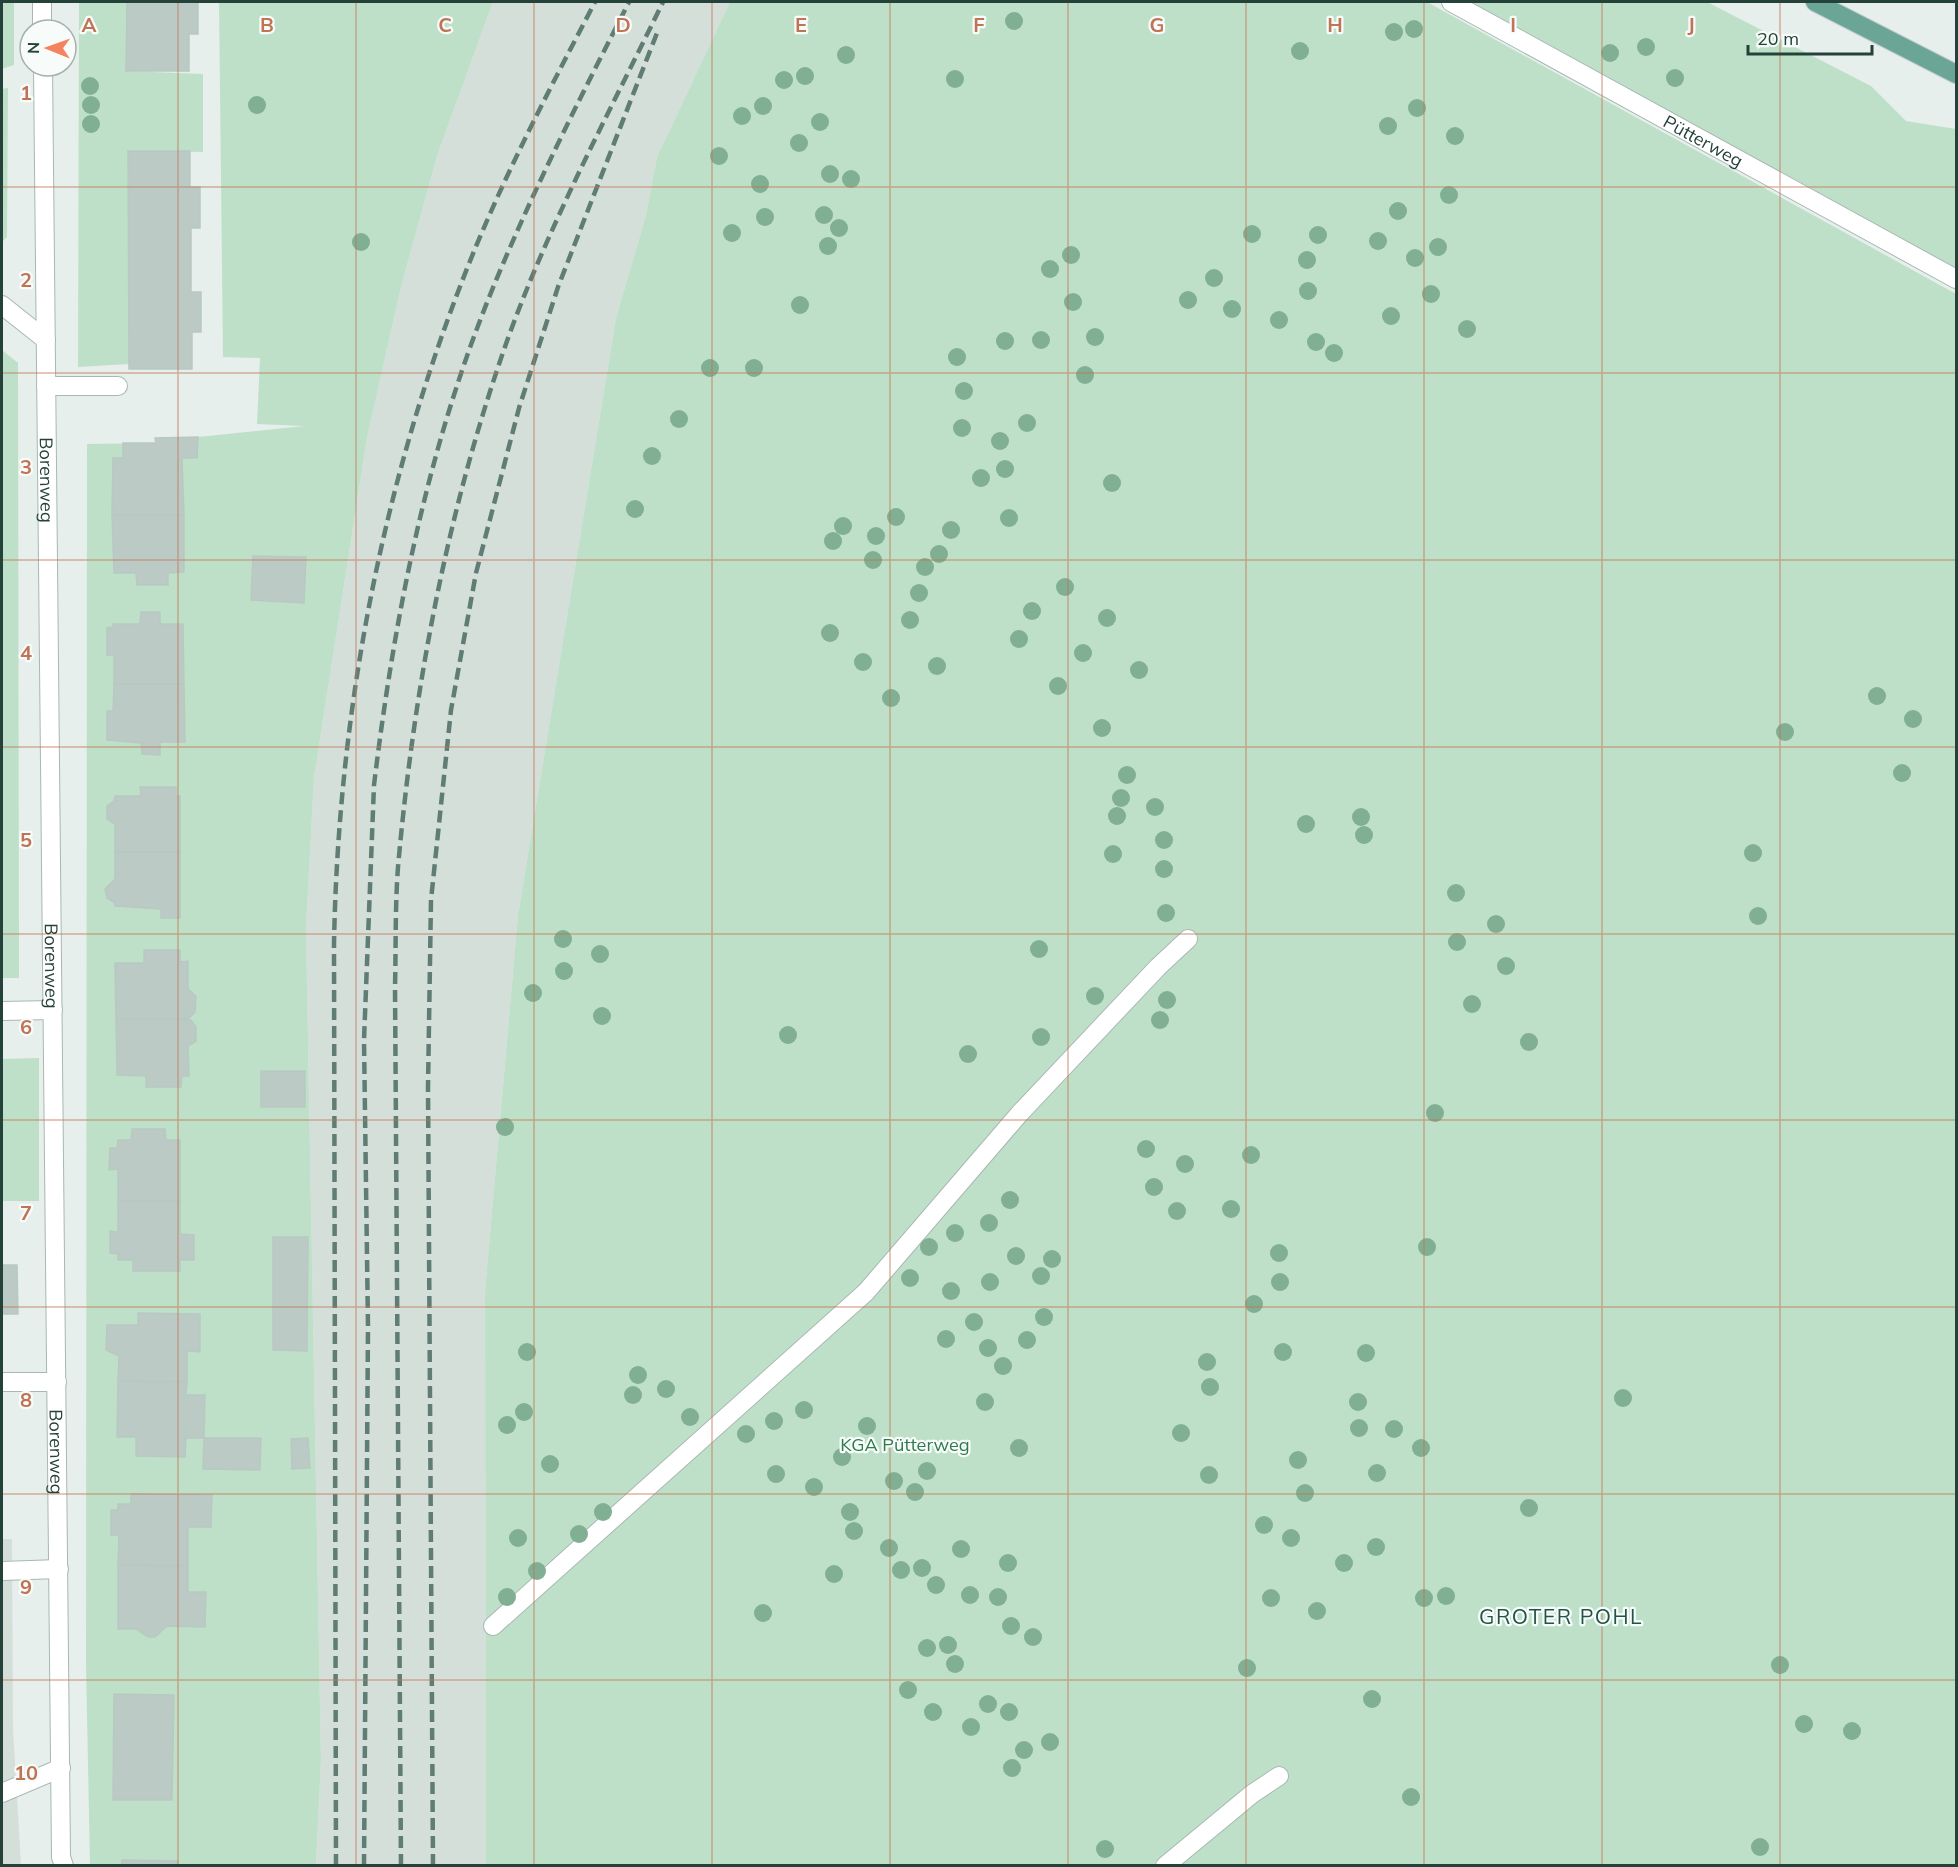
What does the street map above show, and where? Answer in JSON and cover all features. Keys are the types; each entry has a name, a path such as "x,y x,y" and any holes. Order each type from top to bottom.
{"main road":[{"path":"1815,2 1956,74"}],"street":[{"path":"42,2 42,18"},
{"name":"Pütterweg","path":"1451,2 1956,279"},
{"name":"Borenweg","path":"43,78 61,1768 64,1866"},
{"path":"2,305 46,340"},
{"path":"46,386 117,386"},
{"path":"493,1626 866,1292 1020,1113 1158,967 1188,939"},
{"path":"2,1011 53,1010"},
{"path":"2,1382 57,1382"},
{"path":"2,1570 59,1569"},
{"path":"2,1793 61,1768"},
{"path":"1165,1866 1252,1794 1280,1776"}],"shaded area":[{"path":"493,2 730,2 657,157 646,215 616,318 518,915 485,1291 486,1865 316,1866 321,1760 306,928 314,778 367,438 401,287 437,156"},
{"path":"2,1539 12,1539 13,1729 21,1865 2,1866"}],"green space":[{"path":"2,2 14,2 14,65 2,69"},
{"path":"79,2 127,2 127,71 203,74 203,152 128,151 129,364 78,367"},
{"path":"219,2 493,2 437,156 401,287 367,438 314,778 306,928 321,1760 316,1865 90,1865 86,1665 87,444 156,443 155,438 198,437 304,426 257,424 260,358 223,357"},
{"name":"KGA Pütterweg","path":"730,2 1427,2 1956,294 1956,1865 486,1866 485,1291 518,915 616,318 646,215 657,157"},
{"path":"1451,2 1707,2 1871,86 1906,121 1956,129 1956,279"},
{"path":"8,88 7,237 2,242 2,89"},
{"path":"2,350 18,363 19,978 2,978"},
{"path":"39,1058 39,1201 2,1201 2,1059"}],"building":[{"path":"127,2 198,2 198,34 189,34 189,71 126,71"},
{"path":"128,151 190,151 190,187 200,187 200,228 191,228 191,292 201,292 201,332 192,332 192,369 129,369"},
{"path":"198,437 197,458 182,458 184,515 112,515 113,458 123,458 123,443 156,443 155,438"},
{"path":"112,515 184,515 184,572 168,573 168,585 137,585 136,573 114,573"},
{"path":"253,556 306,557 304,603 251,600"},
{"path":"141,612 160,612 160,624 183,624 184,684 114,684 114,655 107,655 107,628 113,627 113,624 140,624"},
{"path":"114,684 184,684 185,742 160,742 160,755 142,754 141,743 107,740 107,711 113,711"},
{"path":"140,787 176,787 176,796 180,796 180,852 115,852 115,824 107,819 107,806 114,801 115,796 141,796"},
{"path":"115,852 180,852 180,918 161,918 161,909 115,906 115,903 107,898 105,889 115,879"},
{"path":"144,950 180,950 180,962 188,961 188,989 196,996 195,1012 188,1019 116,1019 115,963 144,963"},
{"path":"116,1019 191,1020 196,1027 196,1041 188,1046 189,1076 182,1076 181,1087 146,1087 146,1076 117,1075"},
{"path":"261,1071 305,1071 305,1107 261,1107"},
{"path":"132,1129 165,1129 166,1140 180,1140 180,1201 118,1201 118,1169 109,1170 110,1148 117,1148 118,1140 131,1140"},
{"path":"118,1201 180,1201 180,1234 194,1235 194,1260 180,1260 180,1271 133,1271 133,1260 118,1260 118,1254 110,1253 110,1231 118,1232"},
{"path":"273,1237 308,1237 307,1351 273,1350"},
{"path":"2,1265 17,1265 18,1314 2,1314"},
{"path":"138,1313 200,1314 200,1352 187,1351 187,1382 118,1381 119,1356 106,1350 107,1325 138,1325"},
{"path":"118,1381 187,1382 186,1395 205,1395 204,1438 186,1438 185,1457 136,1456 136,1437 117,1437"},
{"path":"204,1438 261,1438 260,1470 203,1469"},
{"path":"308,1438 310,1468 292,1469 291,1439"},
{"path":"131,1494 212,1495 211,1527 188,1527 188,1566 118,1565 119,1535 111,1535 111,1510 118,1510 118,1504 131,1504"},
{"path":"118,1565 188,1566 188,1592 206,1592 205,1627 167,1626 155,1637 148,1637 136,1629 118,1629"},
{"path":"114,1694 174,1695 172,1800 113,1800"},
{"path":"122,1860 178,1861 178,1866 121,1866"}],"railway":[{"path":"336,1866 334,944 337,860 344,775 355,692 386,526 432,363 475,248 507,176 595,2"},
{"path":"364,1866 368,1327 364,1040 374,785 382,723 415,539 430,478 466,359 520,224 629,2"},
{"path":"401,1866 395,987 398,867 413,733 450,535 486,405 507,341 561,212 663,2"},
{"path":"433,1866 428,1087 431,900 451,710 476,573 519,408 558,287 657,33"}],"district":[{"name":"GROTER POHL","path":"1561,1616"}]}
